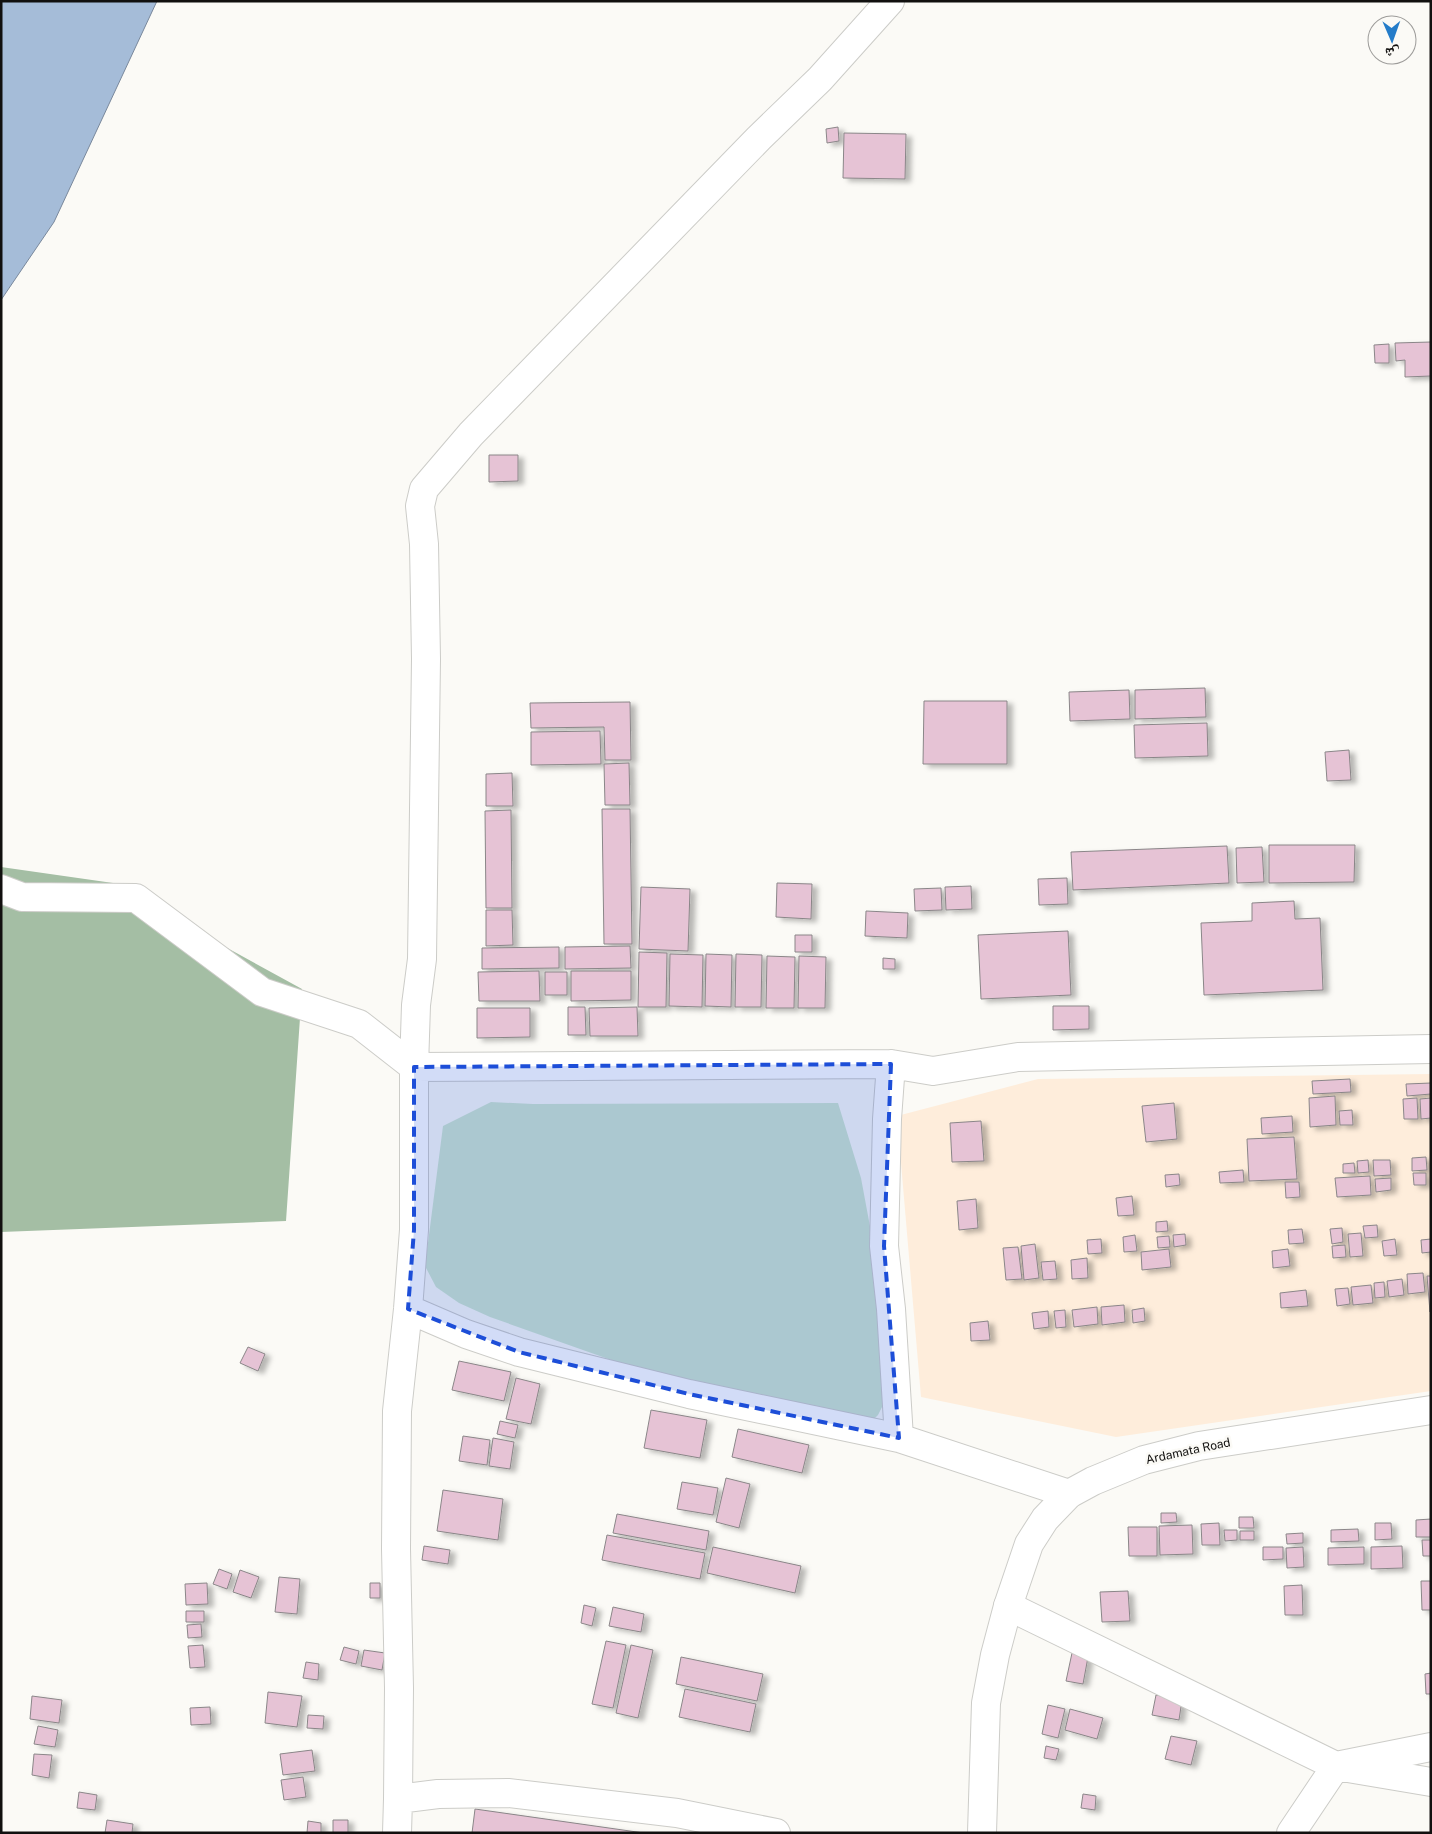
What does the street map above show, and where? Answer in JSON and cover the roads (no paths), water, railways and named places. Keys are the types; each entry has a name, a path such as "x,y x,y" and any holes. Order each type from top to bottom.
{"street":[{"path":"397,1833 399,1688 396,1549 397,1411 414,1230 414,1067 416,1006 422,959 426,689 424,544 420,506 422,494 428,484 471,434 759,138 820,78 890,1"},
{"path":"1,889 22,897 136,898 262,992 358,1024 414,1067 891,1064 933,1071 1018,1057 1431,1049"},
{"path":"891,1064 887,1119 884,1246 898,1438"},
{"path":"408,1309 466,1334 519,1352 688,1394 898,1438 1069,1494"},
{"name":"Ardamata Road","path":"982,1833 986,1704 995,1655 1008,1606 1029,1544 1046,1519 1069,1494 1093,1481 1144,1460 1199,1446 1431,1410"},
{"path":"1008,1606 1336,1766 1431,1782"},
{"path":"1291,1833 1336,1766 1431,1747"},
{"path":"398,1800 438,1794 508,1793 677,1813 776,1833"}],"water":[{"path":"1,1 157,1 54,222 1,300"}]}
